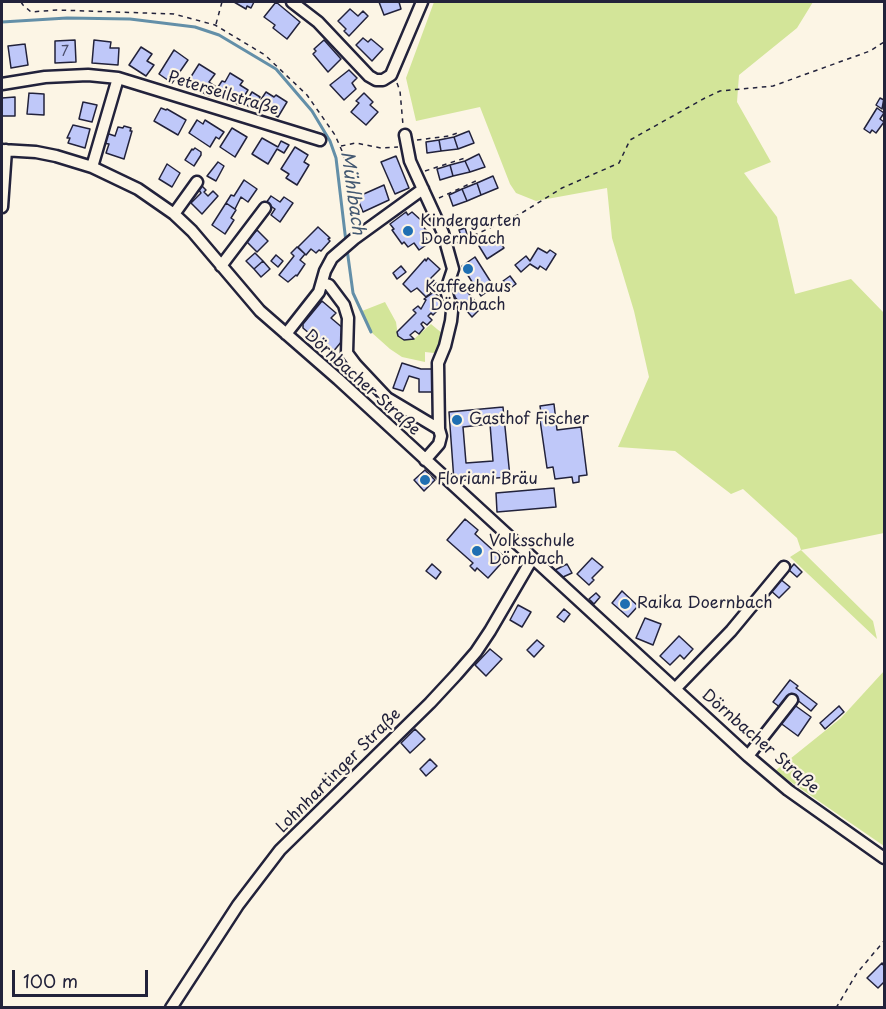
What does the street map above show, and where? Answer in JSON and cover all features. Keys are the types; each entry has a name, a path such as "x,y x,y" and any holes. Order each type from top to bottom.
{"street":[{"path":"292,2 318,22 369,76 376,80 383,80 391,75 422,2"},
{"name":"Peterseilstraße","path":"2,84 45,77 88,75 118,78 320,140"},
{"path":"92,167 118,78"},
{"path":"406,141 416,174 443,233 453,269 446,290 452,311 448,337 438,363 441,436 439,444 425,460"},
{"name":"Dörnbacher Straße","path":"2,207 4,150 56,156 92,167 138,189 174,214 192,231 246,296 286,334 748,756 788,790 885,858"},
{"path":"174,214 197,182"},
{"path":"286,334 319,292 327,266 340,249 423,189"},
{"path":"221,266 265,208"},
{"path":"323,283 329,285 344,305 348,318 347,353 356,365 387,398 439,429"},
{"name":"Lohnhartinger Straße","path":"171,1008 238,905 280,850 456,675 490,631 532,559"},
{"name":"Dörnbacher Straße","path":"675,689 731,631 784,567"},
{"path":"748,756 792,700"}],"path":[{"path":"21,2 31,12 57,10 174,14 215,25 265,55 317,108 340,146 347,167 354,239"},
{"path":"215,25 222,2"},
{"path":"449,253 458,243 520,214 562,188 619,163 630,140 705,98 720,91 773,86 870,51 885,42"},
{"path":"391,75 400,91 406,141"},
{"path":"340,146 356,143 381,148 406,141 449,136 460,132"},
{"path":"416,174 465,158"},
{"path":"430,202 478,180"},
{"path":"836,1008 857,974 885,941"}],"green space":[{"path":"434,2 813,2 797,28 739,75 737,102 771,162 744,173 777,217 795,294 851,279 884,313 884,533 801,550 797,538 743,489 731,494 675,451 618,447 649,377 634,311 612,238 607,188 536,201 516,193 510,184 480,107 416,121 406,78"},
{"path":"385,302 396,322 398,336 404,340 414,339 431,324 443,334 442,346 434,353 425,352 425,362 402,357 371,332 362,311"},
{"path":"801,550 873,621 877,639 790,557"},
{"path":"884,671 884,846 775,771 841,718"}],"building":[{"path":"234,2 254,2 251,8 247,6 246,9"},
{"path":"276,2 300,22 287,39 273,28 275,25 264,17"},
{"path":"379,2 399,2 401,9 384,15"},
{"path":"350,9 358,16 363,11 368,16 349,36 338,21"},
{"path":"363,38 368,42 371,39 383,49 372,61 356,45"},
{"path":"75,40 76,62 55,63 55,41"},
{"path":"94,40 111,42 110,48 119,48 118,65 92,63"},
{"path":"324,40 341,59 328,72 313,54 316,51 314,49"},
{"path":"25,44 28,65 11,68 8,46"},
{"path":"141,47 152,54 147,61 154,65 146,76 129,65"},
{"path":"174,50 188,60 172,83 159,74"},
{"path":"199,64 215,74 209,82 215,86 209,96 187,83"},
{"path":"349,70 357,78 352,83 356,89 344,100 330,85"},
{"path":"230,73 243,81 240,85 248,90 239,105 214,93"},
{"path":"252,92 260,97 253,109 245,104"},
{"path":"266,92 287,102 278,117 258,104"},
{"path":"29,93 44,94 44,115 27,114"},
{"path":"364,93 373,102 370,105 378,112 366,125 351,112 359,103 356,101"},
{"path":"15,97 15,116 2,116 2,98"},
{"path":"880,98 884,100 882,109 876,105"},
{"path":"83,102 97,105 92,122 79,119"},
{"path":"161,108 186,120 178,135 154,121"},
{"path":"877,108 884,113 880,119 884,122 876,133 872,130 870,133 864,129"},
{"path":"197,120 203,124 205,120 224,132 219,139 216,137 210,147 189,133"},
{"path":"73,125 90,129 85,148 68,143 70,138 67,138"},
{"path":"124,126 131,128 130,131 132,131 124,159 106,153 109,144 103,143 106,133 115,136 118,127 123,128"},
{"path":"232,128 247,137 235,157 220,147"},
{"path":"469,131 474,143 458,149 454,137"},
{"path":"454,137 458,149 441,151 439,140"},
{"path":"262,138 278,147 281,141 289,145 284,153 277,149 268,164 252,154"},
{"path":"439,140 441,151 427,153 426,142"},
{"path":"295,147 308,155 304,162 309,165 297,185 286,178 289,174 281,169"},
{"path":"195,148 201,152 201,155 194,166 185,160"},
{"path":"479,154 485,167 470,172 465,161"},
{"path":"396,156 409,188 395,194 381,162"},
{"path":"465,161 470,172 453,176 450,165"},
{"path":"218,162 224,166 216,181 207,176"},
{"path":"167,164 180,173 172,187 159,179"},
{"path":"450,165 453,176 440,180 437,169"},
{"path":"493,176 498,188 481,195 477,183"},
{"path":"244,180 257,189 248,202 241,197 235,209 226,203 231,195 234,196"},
{"path":"477,183 481,195 467,201 462,189"},
{"path":"384,185 389,200 363,212 357,197"},
{"path":"202,186 208,196 213,191 218,196 202,214 191,203 201,193 199,190"},
{"path":"462,189 467,201 453,206 449,195"},
{"path":"271,196 280,202 284,197 293,203 280,222 271,215 275,209 266,203"},
{"path":"226,203 236,210 231,218 234,220 225,234 212,225"},
{"name":"Kindergarten Doernbach","path":"406,212 408,215 412,212 423,222 421,224 426,230 422,232 429,243 419,250 414,243 408,247 404,242 402,244 392,230 394,229 390,224"},
{"path":"318,227 330,238 328,239 330,241 321,251 316,253 311,249 306,255 298,247"},
{"path":"465,228 468,237 462,239 459,230"},
{"path":"257,230 268,241 257,252 246,241"},
{"path":"495,235 504,248 487,259 479,246"},
{"path":"297,247 305,254 300,260 305,264 297,276 288,282 279,275 294,256 291,253"},
{"path":"538,248 547,253 550,250 556,254 546,270 540,266 538,269 530,264 521,272 515,265 526,256 530,261"},
{"path":"255,253 263,261 254,269 246,261"},
{"path":"276,255 283,261 278,267 271,261"},
{"path":"475,257 494,287 481,296 462,266"},
{"path":"428,258 440,269 431,278 436,283 426,297 417,288 411,292 403,284"},
{"path":"263,261 270,269 261,277 254,269"},
{"path":"401,266 406,272 397,279 393,273"},
{"path":"510,276 516,284 509,289 503,281"},
{"path":"458,281 481,308 472,317 448,289"},
{"path":"434,292 445,303 433,315 431,313 428,316 432,320 427,325 423,322 421,324 424,328 419,334 415,331 410,335 414,339 404,340 398,336 397,332 416,313 413,310 418,306 421,309 426,300 424,299"},
{"path":"322,301 336,313 331,318 344,329 342,341 332,353 303,328 303,324"},
{"path":"402,363 421,369 435,369 435,392 419,392 419,379 409,376 403,391 393,388"},
{"path":"554,404 557,430 581,427 587,475 579,476 579,482 573,483 572,477 555,479 553,467 547,468 539,413 541,413 540,406"},
{"path":"503,407 510,477 454,481 449,412","holes":["490,424 493,461 466,463 463,427"]},
{"name":"Floriani Bräu","path":"425,470 435,480 424,491 414,480"},
{"path":"554,488 556,507 497,512 496,493"},
{"path":"465,519 478,530 475,534 496,553 498,551 506,558 488,578 477,568 475,571 470,566 473,563 447,540"},
{"path":"592,558 603,567 592,578 594,580 589,585 577,574"},
{"path":"432,564 441,572 436,579 426,571"},
{"path":"567,564 572,573 563,577 555,570"},
{"path":"794,564 802,572 797,577 789,570"},
{"path":"779,578 790,587 779,598 769,589"},
{"name":"Raika Doernbach","path":"622,591 638,606 628,617 612,603"},
{"path":"596,593 600,597 594,604 589,599"},
{"path":"518,605 531,612 522,627 510,620"},
{"path":"564,609 570,614 564,622 557,617"},
{"path":"645,618 661,624 653,645 636,638"},
{"path":"679,636 693,649 684,659 680,655 670,665 660,656"},
{"path":"537,640 544,646 534,657 527,650"},
{"path":"490,649 502,659 486,676 475,665"},
{"path":"790,680 798,686 796,688 817,704 811,711 791,695 781,708 773,702"},
{"path":"793,704 811,717 798,736 779,722"},
{"path":"839,706 844,712 825,729 820,723"},
{"path":"415,729 425,739 410,753 401,743"},
{"path":"430,759 437,766 426,776 420,769"},
{"path":"882,963 884,982 878,988 867,978"}],"waterway":[{"name":"Mühlbach","path":"2,22 67,18 130,19 195,27 219,35 276,69 312,111 330,141 336,158 346,242"},
{"name":"Mühlbach","path":"347,249 353,293 371,332"}],"place":[{"name":"Kindergarten Doernbach","path":"408,231"},
{"name":"Kaffeehaus Dörnbach","path":"468,269"},
{"name":"Gasthof Fischer","path":"457,420"},
{"name":"Floriani Bräu","path":"425,480"},
{"name":"Volksschule Dörnbach","path":"477,551"},
{"name":"Raika Doernbach","path":"625,604"}]}
